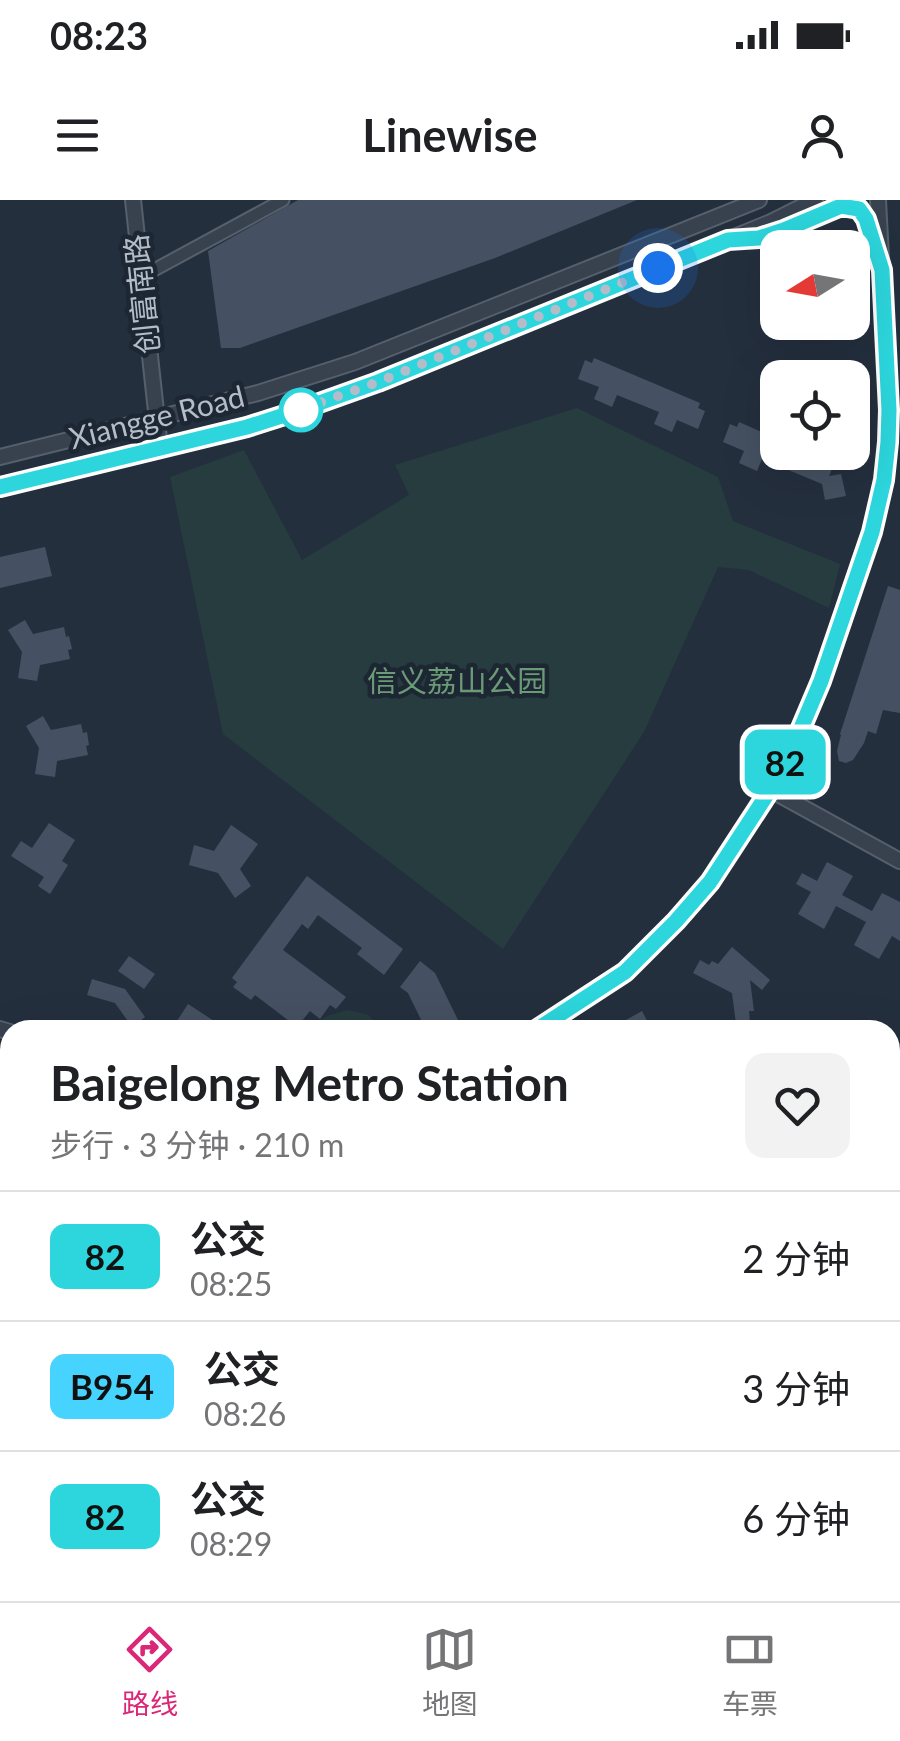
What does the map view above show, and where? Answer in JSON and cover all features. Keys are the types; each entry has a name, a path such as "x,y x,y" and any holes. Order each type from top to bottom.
{"street":[{"name":"创富南路","path":"133,200 160,448"},
{"path":"142,276 283,200"},
{"name":"Xiangge Road","path":"0,457 258,393 355,362 759,200"},
{"name":"Xiangge Road","path":"0,486 247,427 339,396 728,240 815,200"},
{"path":"553,1020 625,972 710,882 770,790 821,681 872,532 894,412 878,200"},
{"path":"728,240 759,238 850,206 859,209 866,219 882,270"},
{"path":"770,790 900,861"}],"green space":[{"name":"信义荔山公园","path":"577,408 718,477 733,521 840,564 829,608 749,570 718,567 644,732 503,949 223,734 170,477 244,450 302,560 409,495 395,465"},
{"path":"348,1010 373,1020 320,1020"}],"building":[{"path":"298,200 637,200 495,258 240,348 221,348 208,251"},
{"path":"594,358 700,403 698,408 705,411 698,429 677,420 672,432 654,424 659,412 617,395 612,407 594,399 599,387 578,379 585,360 592,363"},
{"path":"739,422 760,431 757,471 739,463 744,451 723,442 730,424 737,427"},
{"path":"788,470 832,470 829,476 841,474 846,496 825,500 822,484"},
{"path":"45,547 52,576 0,588 0,557"},
{"path":"888,586 900,590 900,713 883,710 876,734 868,731 853,760 846,763 839,761 840,734"},
{"path":"25,620 33,634 64,627 72,649 68,650 70,659 40,665 37,681 18,678 22,652 8,630"},
{"path":"43,716 51,730 81,724 83,733 87,732 88,755 57,761 55,777 35,774 39,748 26,726"},
{"path":"49,823 75,840 62,861 68,865 50,894 38,886 44,877 11,856 21,841 32,848"},
{"path":"231,825 258,844 240,869 251,886 235,898 218,873 189,865 194,845 214,851"},
{"path":"827,862 853,876 842,895 872,911 882,893 900,902 900,941 892,936 879,959 854,945 866,922 836,906 824,929 798,914 811,892 796,884 802,873 817,881"},
{"path":"307,876 403,949 384,975 357,954 362,948 318,915 308,929 302,924 283,950 346,997 336,1009 330,1005 320,1019 310,1011 303,1020 288,1020 255,995 251,1000 233,987 237,982 232,978"},
{"path":"732,947 770,980 762,990 750,980 754,1011 749,1011 750,1020 735,1020 732,993 693,973 700,960 718,964"},
{"path":"129,956 155,974 144,989 118,971"},
{"path":"420,961 435,973 458,1020 421,1020 408,993 400,987"},
{"path":"92,979 125,989 145,1017 127,1020 115,1003 87,995"},
{"path":"188,1004 213,1020 178,1020"},
{"path":"642,1011 647,1020 626,1020"}],"bus line":[{"name":"82","path":"0,487 294,412 378,382 728,240 759,238 841,206 859,209 866,219 882,270 888,442 872,532 821,681 770,790 710,882 625,972 551,1020"}],"route":[{"path":"301,410 294,412 378,382 658,268"}]}
